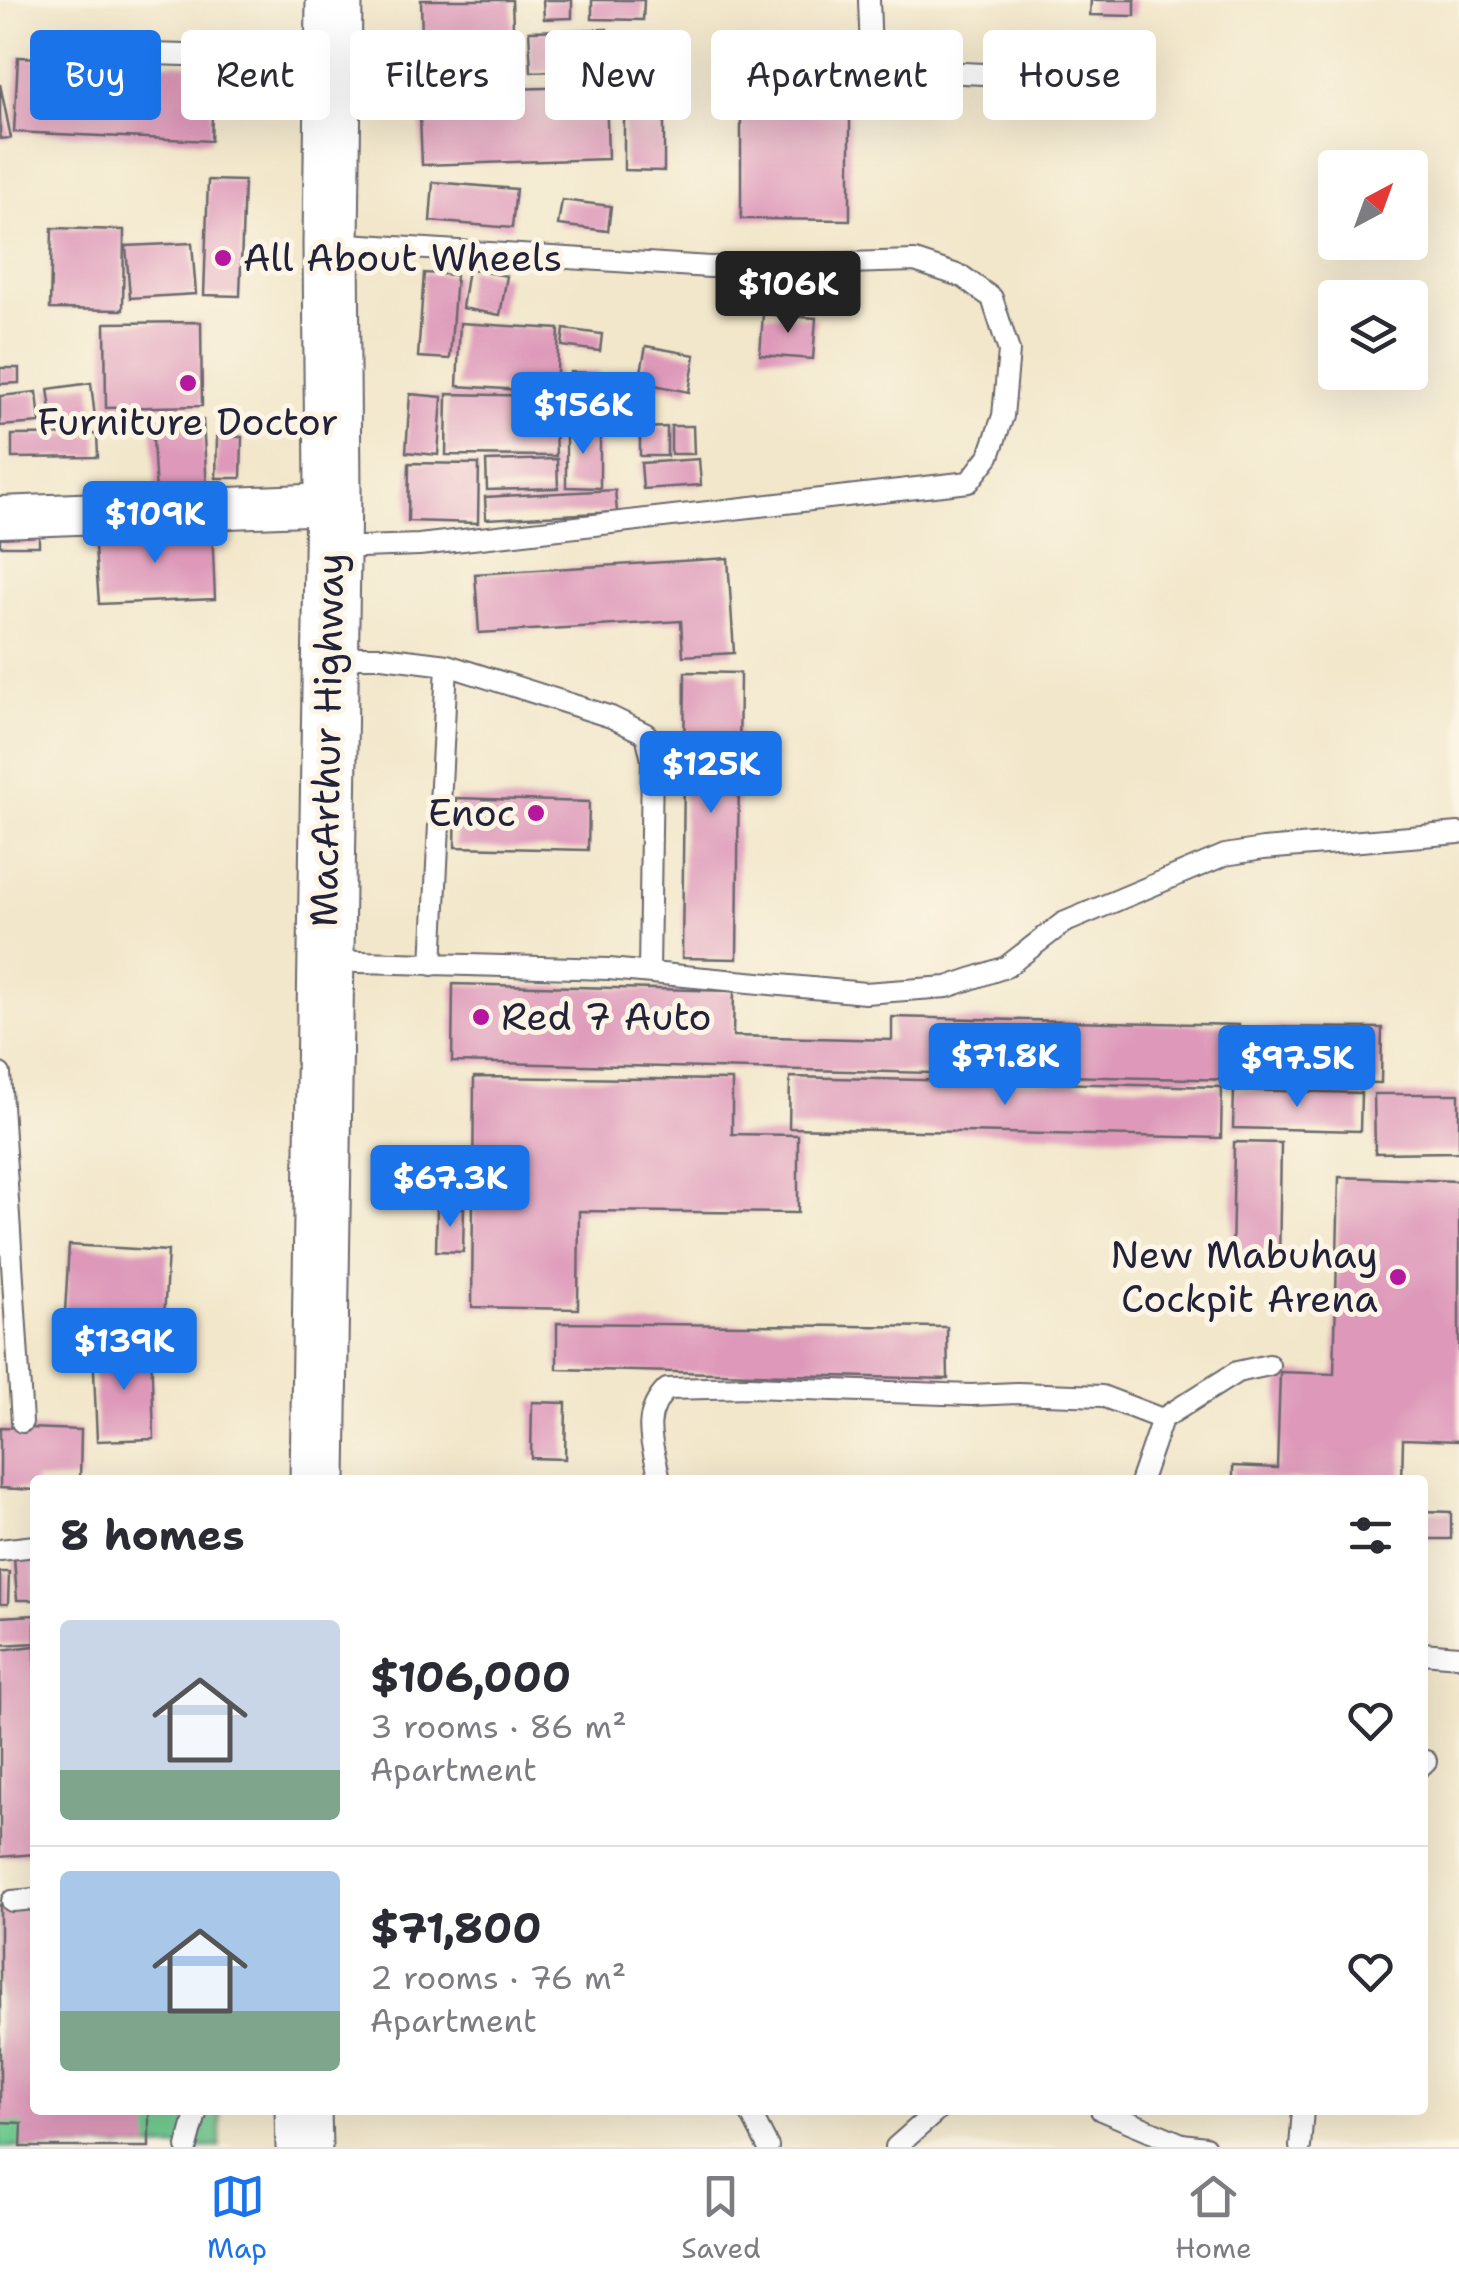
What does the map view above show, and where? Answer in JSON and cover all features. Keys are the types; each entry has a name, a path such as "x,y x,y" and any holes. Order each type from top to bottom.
{"highway":[{"name":"MacArthur Highway","path":"318,1475 334,0"},
{"path":"303,2115 304,2147"}],"street":[{"path":"0,517 331,526"}],"lane":[{"path":"869,0 871,53 881,68 983,74"},
{"path":"161,54 333,59"},
{"path":"331,243 710,268 915,261 963,277 992,298 1009,351 1003,416 989,456 969,482 439,542 331,526"},
{"path":"329,657 382,657 446,665 611,716 646,734 652,760 648,972"},
{"path":"432,965 446,665"},
{"path":"324,961 648,972 865,993 947,987 1006,967 1063,922 1225,856 1263,848 1459,833"},
{"path":"0,1074 22,1422"},
{"path":"1143,1475 1162,1418 1236,1372 1269,1366"},
{"path":"659,1475 650,1425 652,1404 668,1389 750,1386 1102,1396 1162,1418"},
{"path":"0,1550 30,1547"},
{"path":"1428,1653 1459,1656"},
{"path":"12,1901 30,1900"},
{"path":"186,2147 196,2115"},
{"path":"752,2115 768,2147"},
{"path":"896,2147 932,2115"},
{"path":"1112,2115 1181,2145 1206,2147"},
{"path":"1300,2147 1303,2115"}],"green space":[{"path":"0,1903 30,1903 30,2115 220,2115 220,2147 0,2147"}],"building":[{"path":"421,0 512,0 513,30 422,30"},
{"path":"543,0 572,0 572,18 544,19"},
{"path":"592,0 644,0 643,20 592,19"},
{"path":"1091,0 1135,0 1135,16 1090,15"},
{"path":"529,31 545,31 545,71 531,72"},
{"path":"18,57 30,57 30,120 161,120 161,63 181,64 181,120 212,120 211,141 14,132"},
{"path":"0,84 11,138 0,139"},
{"path":"545,88 545,120 607,120 608,159 422,165 420,120 525,120 525,89"},
{"path":"624,120 664,120 664,171 624,170"},
{"path":"741,120 850,120 850,220 741,219"},
{"path":"208,180 244,181 240,296 204,295"},
{"path":"433,182 516,189 512,228 430,221"},
{"path":"562,200 611,206 608,231 558,225"},
{"path":"52,228 124,230 123,310 50,309"},
{"path":"192,243 196,294 130,298 126,246"},
{"path":"468,269 507,276 500,315 462,308"},
{"path":"424,273 456,275 450,359 418,357"},
{"path":"763,314 816,318 813,359 760,355"},
{"path":"201,322 202,406 106,408 105,323"},
{"path":"460,323 559,329 556,392 457,386"},
{"path":"564,329 602,334 600,351 562,346"},
{"path":"646,346 695,355 689,392 639,382"},
{"path":"0,368 19,368 19,383 0,384"},
{"path":"570,372 598,373 598,386 570,385"},
{"path":"91,383 95,418 53,423 48,389"},
{"path":"37,392 40,423 0,426 0,396"},
{"path":"600,393 626,397 621,423 595,419"},
{"path":"410,394 442,397 438,455 406,452"},
{"path":"447,394 554,396 556,456 446,455"},
{"path":"558,397 592,399 591,419 557,418"},
{"path":"203,420 207,490 156,493 152,423"},
{"path":"566,426 600,427 600,488 566,487"},
{"path":"671,426 693,426 694,454 671,454"},
{"path":"667,427 667,456 640,456 640,428"},
{"path":"97,434 98,457 12,458 12,435"},
{"path":"217,436 242,437 241,478 216,478"},
{"path":"557,459 558,488 487,490 486,461"},
{"path":"699,459 701,485 643,489 641,463"},
{"path":"409,463 479,464 478,523 408,521"},
{"path":"615,490 617,512 486,519 485,497"},
{"path":"0,524 39,524 39,546 0,546"},
{"path":"212,527 215,599 99,604 94,533"},
{"path":"728,558 734,653 683,656 681,621 479,633 475,574"},
{"path":"685,672 740,673 737,959 682,958"},
{"path":"456,798 589,802 588,850 455,847"},
{"path":"453,984 734,991 733,1036 892,1040 892,1017 1239,1025 1238,1080 452,1062"},
{"path":"1244,1027 1382,1028 1381,1083 1244,1081"},
{"path":"474,1077 732,1080 732,1134 798,1135 798,1213 579,1211 578,1309 472,1307"},
{"path":"790,1077 1222,1087 1221,1138 789,1128"},
{"path":"1234,1090 1361,1093 1360,1131 1233,1128"},
{"path":"1374,1094 1459,1094 1459,1152 1375,1153"},
{"path":"1234,1142 1281,1143 1279,1267 1232,1266"},
{"name":"New Mabuhay Cockpit Arena","path":"1339,1177 1459,1181 1459,1441 1403,1439 1402,1475 1233,1475 1233,1466 1277,1468 1280,1372 1334,1374"},
{"path":"437,1207 464,1208 463,1252 436,1251"},
{"path":"69,1245 168,1251 163,1335 64,1328"},
{"path":"557,1323 947,1327 948,1379 557,1369"},
{"path":"151,1346 154,1439 97,1441 93,1348"},
{"path":"532,1402 566,1403 565,1459 531,1458"},
{"path":"0,1427 81,1430 80,1475 30,1475 30,1490 0,1488"},
{"path":"1428,1511 1451,1512 1451,1539 1428,1539"},
{"path":"30,1556 30,1600 17,1600 14,1557"},
{"path":"0,1572 9,1572 8,1604 0,1604"},
{"path":"30,1615 30,1643 0,1645 0,1617"},
{"path":"30,1647 30,1854 0,1857 0,1650"},
{"path":"30,1904 30,2115 149,2115 149,2147 21,2147 22,2123 0,2122 0,1905"}],"place":[{"name":"All About Wheels","path":"223,258"},
{"name":"Furniture Doctor","path":"188,383"},
{"name":"Enoc","path":"536,813"},
{"name":"Red 7 Auto","path":"481,1017"},
{"name":"New Mabuhay Cockpit Arena","path":"1398,1277"}]}
